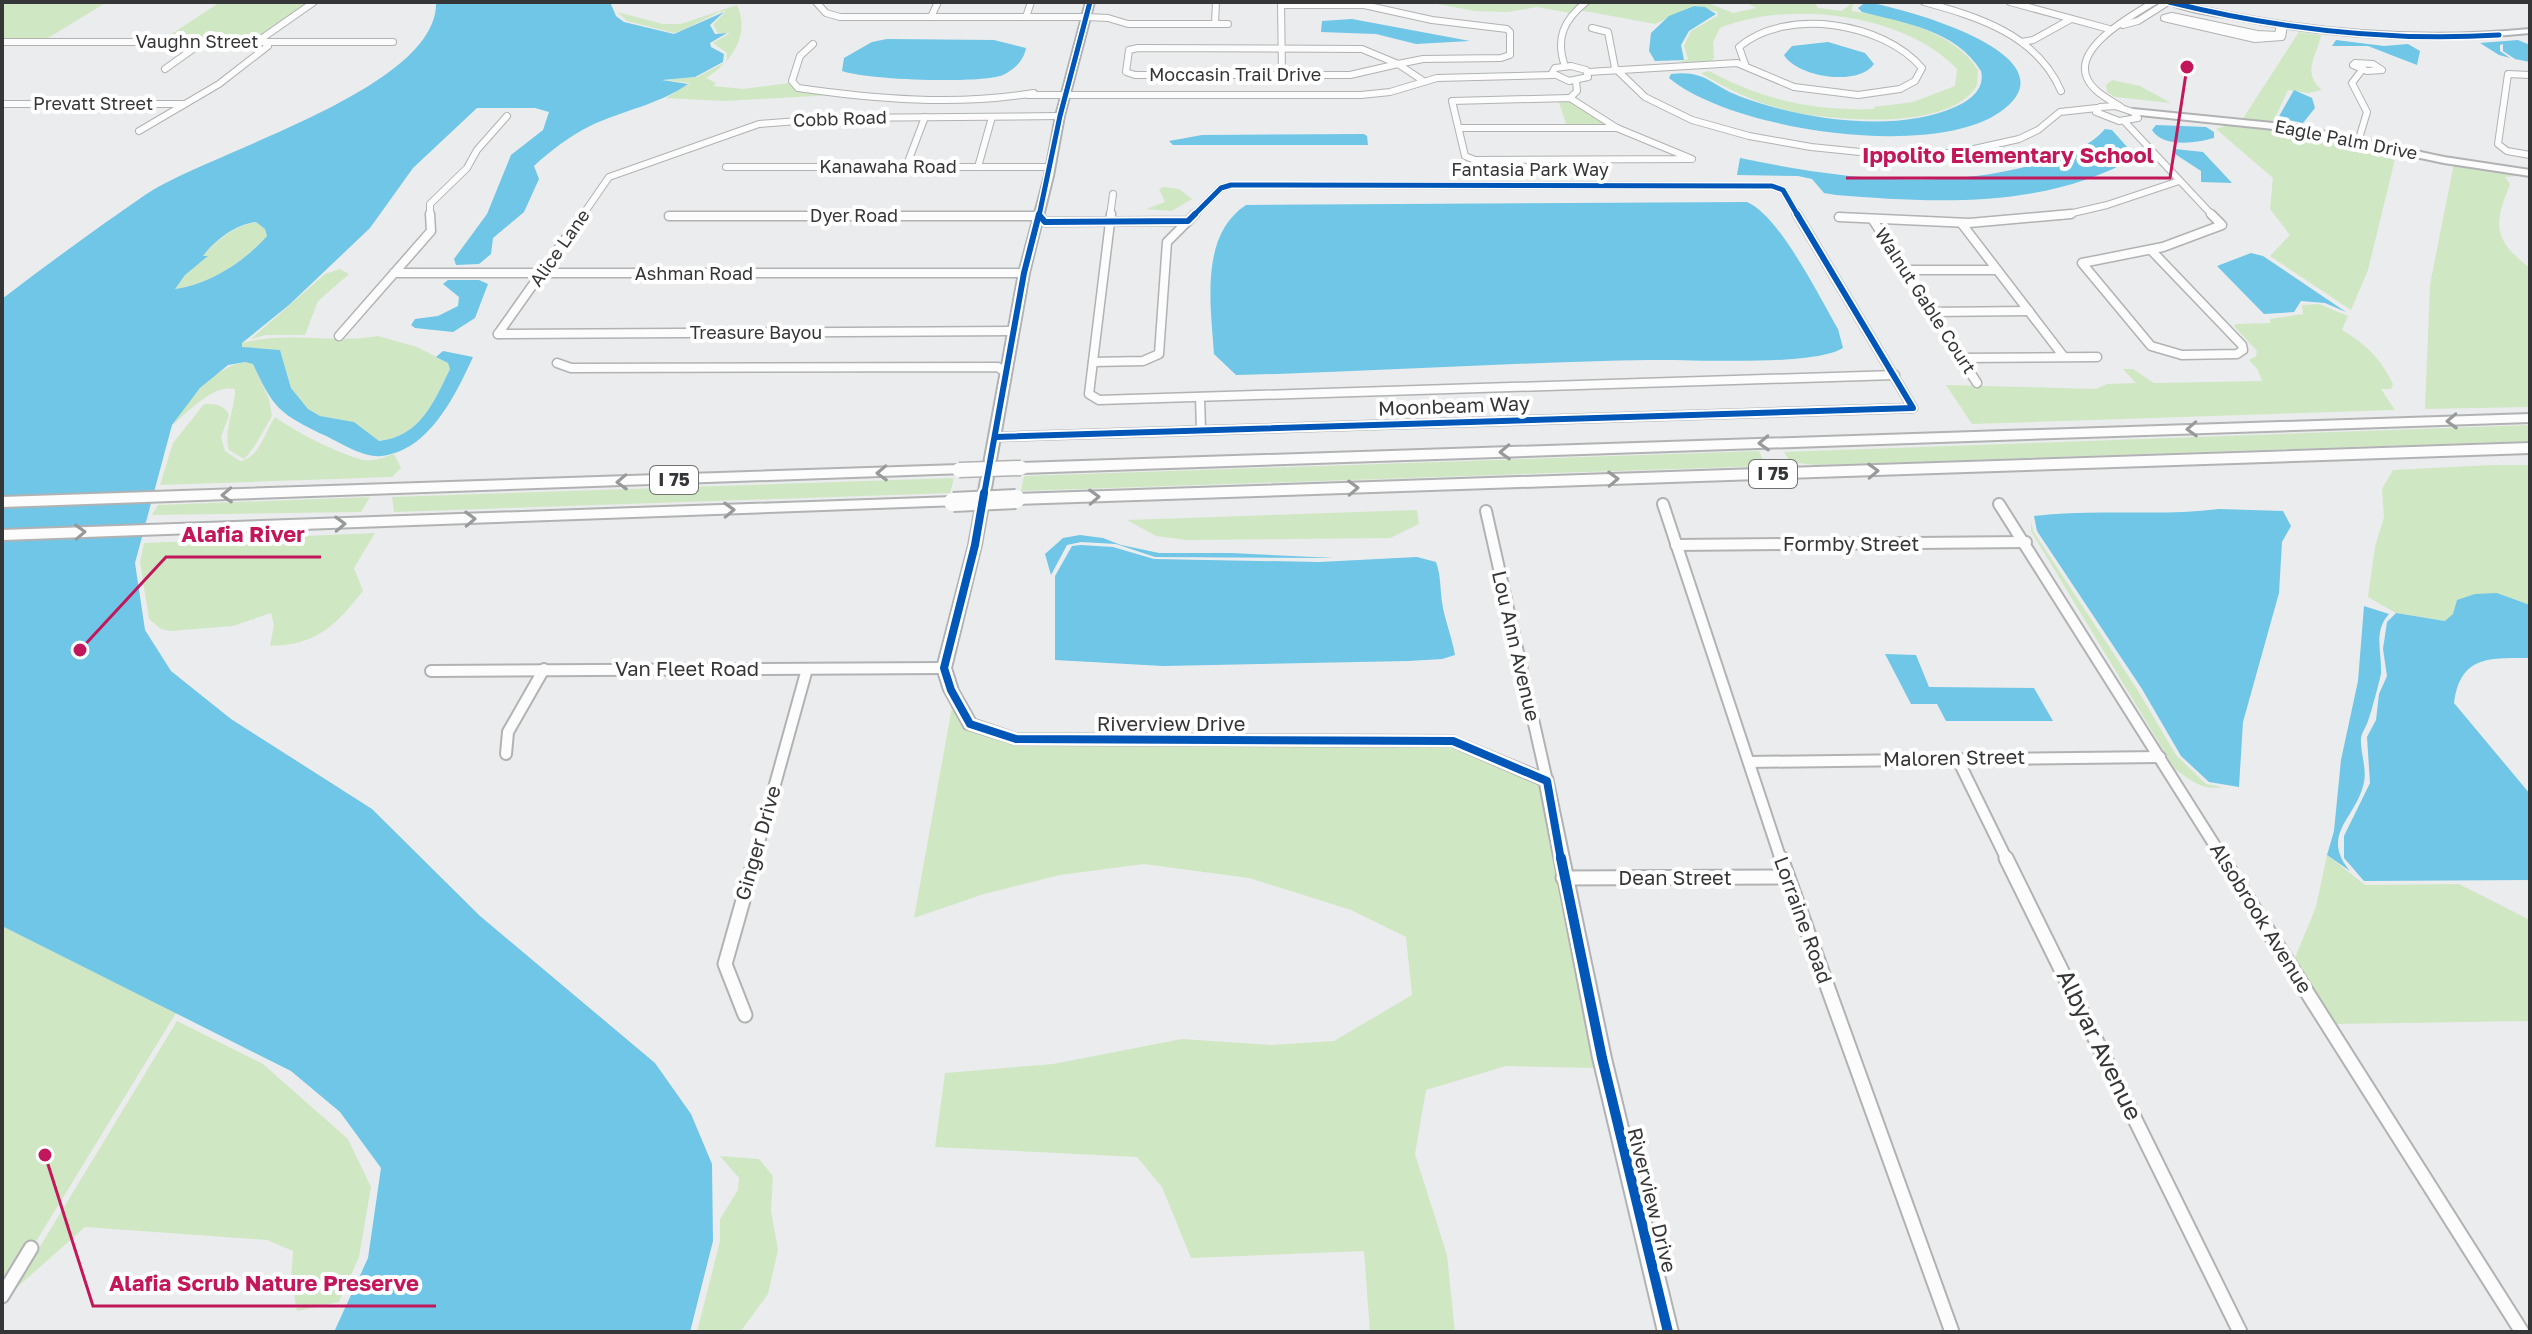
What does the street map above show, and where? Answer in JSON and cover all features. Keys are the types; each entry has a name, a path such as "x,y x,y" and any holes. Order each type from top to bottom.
{"highway":[{"name":"I 75","path":"2,502 2530,418"},
{"name":"I 75","path":"2,535 2530,448"}],"street":[{"path":"139,131 219,84 268,46 261,39 314,2"},
{"path":"816,2 826,13 840,17 1087,17 1108,18 1128,24 1228,24"},
{"path":"931,17 938,2"},
{"path":"1026,17 1031,2"},
{"path":"944,668 975,545 1024,273 1040,216 1065,94 1090,2"},
{"path":"1215,24 1216,2"},
{"path":"1565,66 1559,50 1559,34 1569,17 1586,2"},
{"path":"1928,2 1994,27 2022,42 2050,66 2061,91"},
{"path":"2010,2 2109,29 2138,21 2169,2 2284,26 2407,37 2478,36 2530,31"},
{"path":"2101,116 2096,112 2102,102 2089,79 2087,56 2090,47 2109,29 2154,2"},
{"path":"2181,2 2327,28"},
{"path":"1281,3 1282,74"},
{"name":"Moccasin Trail Drive","path":"1281,3 1364,5 1432,20 1507,29 1510,32 1510,55 1503,58 1439,58 1398,64 1350,75 1135,75 1126,72 1129,50 1138,48 1362,49 1379,53 1398,64 1422,80"},
{"path":"2263,37 2164,17 2196,27 2263,37 2278,35 2279,29 2284,26 2437,34 2491,31 2530,24"},
{"path":"2022,42 2033,40 2071,19"},
{"path":"1553,75 1555,68 1565,66 1588,72 1745,64 1768,78 1793,87 1850,95 1901,89 1916,80 1922,68 1914,55 1888,41 1839,28 1809,26 1785,26 1753,34 1739,47 1739,55 1745,64"},
{"path":"1592,28 1608,32 1607,47 1617,71 1648,97 1692,119 1751,137 1848,154 1914,156 1983,148 2040,129 2058,113 2121,107"},
{"name":"Vaughn Street","path":"2,42 393,42"},
{"path":"165,69 202,43"},
{"path":"813,44 800,56 792,81 798,88 877,99 1005,98 1127,92 1166,95 1361,95 1390,92 1422,80 1553,75 1576,81 1585,79 1588,72"},
{"path":"2358,142 2367,112 2352,83 2362,70"},
{"path":"2530,75 2508,74 2498,144 2507,151 2530,155"},
{"path":"1570,98 1577,91 1576,81"},
{"path":"2099,95 2136,115 2125,122"},
{"path":"1570,98 1617,128 1692,159 1475,160 1465,156 1452,101 1570,98"},
{"name":"Prevatt Street","path":"2,104 184,104"},
{"path":"2077,111 2125,122 2222,225 2207,233 2151,250 2082,263 2151,346 2160,351 2224,354 2243,350 2242,345 2151,250"},
{"name":"Eagle Palm Drive","path":"2136,115 2268,124 2444,160 2530,173"},
{"path":"339,336 431,231 430,204 467,168 477,150 507,116"},
{"name":"Cobb Road","path":"627,169 759,124 808,119 1060,116"},
{"path":"906,167 925,117"},
{"path":"978,167 992,117"},
{"path":"1459,128 1617,128"},
{"path":"1654,161 1659,146"},
{"name":"Kanawaha Road","path":"726,167 1051,167"},
{"name":"Alice Lane","path":"498,334 543,275 609,177 627,169"},
{"path":"1839,217 1962,224 2037,219 2117,203 2179,181"},
{"name":"Fantasia Park Way","path":"1167,242 1221,188 1231,185 1772,186 1783,190 1913,408"},
{"path":"1113,194 1089,394 1099,400 1895,375"},
{"name":"Dyer Road","path":"669,216 1040,216"},
{"path":"1040,216 1045,222 1188,221"},
{"name":"Walnut Gable Court","path":"1873,220 1977,383"},
{"path":"1093,362 1143,361 1159,354 1168,221"},
{"path":"1962,224 2064,357"},
{"path":"1904,270 1997,270"},
{"name":"Ashman Road","path":"394,273 1024,273"},
{"path":"1930,312 2029,311"},
{"name":"Treasure Bayou","path":"498,334 1014,331"},
{"path":"1961,358 2097,357"},
{"path":"557,363 571,368 1005,370"},
{"path":"1200,397 1201,430"},
{"name":"Moonbeam Way","path":"996,437 1913,408"},
{"name":"Lorraine Road","path":"1663,504 1787,877 1952,1332"},
{"name":"Alsobrook Avenue","path":"1999,504 2026,542 2522,1332"},
{"name":"Lou Ann Avenue","path":"1486,511 1547,781"},
{"name":"Formby Street","path":"1676,545 2026,542"},
{"name":"Van Fleet Road","path":"431,671 944,668"},
{"name":"Riverview Drive","path":"944,668 951,690 970,724 1016,739 1453,741 1547,781 1563,878 1628,1176 1668,1332"},
{"path":"506,754 508,732 544,669"},
{"name":"Ginger Drive","path":"745,1015 725,964 807,669"},
{"name":"Maloren Street","path":"1749,762 2160,757"},
{"name":"Albyar Avenue","path":"1957,758 2240,1332"},
{"name":"Dean Street","path":"1563,878 1787,877"},
{"path":"2,1296 31,1248"}],"green space":[{"path":"2,2 107,2 43,41 2,41"},
{"path":"220,2 309,2 255,41 161,41"},
{"path":"1427,2 1583,2 1570,13 1537,7 1508,12 1475,11"},
{"path":"1590,2 1706,2 1733,13 1756,8 1745,2 1814,2 1818,8 1842,11 1853,2 1852,11 1922,28 1954,45 1978,70 1977,85 1963,100 1943,110 1917,116 1859,119 1785,110 1742,95 1701,73 1709,71 1788,102 1830,108 1874,109 1913,102 1955,86 1957,69 1934,50 1907,35 1877,24 1811,14 1748,19 1720,28 1713,42 1714,58 1710,62 1679,62 1688,59 1684,46 1691,31 1717,16 1718,12 1695,5 1655,24 1579,10"},
{"path":"737,5 742,27 736,47 726,61 727,53 713,43 730,33 718,33 713,25 726,11 674,33 627,21 617,12 663,24 681,24"},
{"path":"2299,32 2321,35 2311,70 2312,77 2322,90 2309,93 2288,90 2274,120 2330,134 2242,120"},
{"path":"725,63 706,78 716,83 713,86 743,89 790,83 796,89 832,95 724,101 666,98 690,83 664,80 697,77"},
{"path":"2112,80 2140,86 2171,103 2115,97 2107,92 2106,85"},
{"path":"1558,100 1570,100 1609,126 1567,126"},
{"path":"2237,122 2397,151 2368,270 2351,310 2270,256 2290,235 2270,209 2273,178 2216,129"},
{"path":"2454,163 2530,175 2505,177 2510,184 2499,221 2503,239 2530,268 2530,407 2425,409 2430,285"},
{"path":"1159,189 1179,189 1192,199 1172,211 1146,209 1165,202"},
{"path":"256,222 265,229 267,236 248,255 213,277 174,289 207,257 203,256 220,239 241,226"},
{"path":"340,269 349,274 318,301 305,335 266,335 251,339 325,274"},
{"path":"2319,304 2348,316 2342,330 2378,359 2393,384 2391,389 2381,389 2395,410 1972,424 1946,385 2096,389 2107,384 2136,383 2123,369 2133,369 2154,383 2262,381 2249,360 2256,356 2257,351 2234,326 2270,323 2270,319 2303,314 2302,305"},
{"path":"378,336 417,347 448,363 450,369 431,406 415,425 405,433 378,441 354,422 320,416 308,409 291,388 280,350 242,348 242,343 276,338"},
{"path":"245,362 253,364 269,399 272,416 244,459 229,450 228,443 235,389 209,395 172,425 212,377"},
{"path":"204,404 219,405 227,411 229,415 221,437 225,451 240,461 257,449 275,417 318,442 353,457 371,460 394,454 401,468 392,477 160,485 173,443"},
{"path":"2530,425 2530,441 1815,465 1790,462 1784,452"},
{"path":"1759,451 1766,466 1021,491 1024,476"},
{"path":"2530,465 2530,605 2497,593 2453,614 2446,621 2396,613 2368,597 2375,547 2384,517 2382,489 2393,470"},
{"path":"954,478 950,493 394,512 392,497"},
{"path":"370,497 361,512 152,515 158,505"},
{"path":"1417,510 1419,524 1390,538 1187,540 1156,536 1127,520"},
{"path":"2031,521 2033,531 2137,689 2176,755 2206,784 2222,787 2203,786 2175,769 2031,531"},
{"path":"375,533 354,568 363,591 334,624 300,642 270,646 274,625 271,613 233,626 170,631 161,629 149,619 140,562 144,543"},
{"path":"952,707 967,727 1012,743 1036,746 1452,745 1541,783 1558,883 1598,1068 1506,1066 1426,1090 1415,1154 1447,1255 1455,1332 1370,1332 1364,1251 1191,1258 1162,1187 1137,1157 935,1147 945,1073 1053,1064 1182,1039 1271,1045 1334,1041 1412,995 1406,937 1351,910 1249,878 1144,864 1060,875 984,894 914,918"},
{"path":"2327,855 2365,885 2459,884 2530,920 2530,1021 2335,1024 2294,960 2316,907"},
{"path":"2,926 176,1013 2,1297"},
{"path":"177,1021 263,1064 348,1139 371,1187 359,1257 339,1302 297,1311 291,1278 293,1251 267,1240 85,1227 13,1291"},
{"path":"720,1156 759,1159 773,1176 771,1211 778,1250 768,1294 740,1332 697,1332 720,1241 720,1219 738,1190 739,1178"}],"water":[{"path":"436,2 610,2 616,16 624,22 674,34 724,12 710,25 715,34 727,33 710,43 711,47 724,54 723,62 695,77 662,80 688,84 665,97 602,120 540,160 534,166 539,179 524,212 493,238 491,254 479,264 456,265 454,259 487,214 511,155 543,130 549,112 535,108 477,108 413,168 370,228 289,305 242,343 242,347 280,350 291,388 308,409 320,416 354,422 379,441 405,433 431,406 450,369 448,363 436,357 443,351 473,357 449,404 426,433 398,452 381,456 351,449 287,415 267,391 253,364 228,365 200,388 172,425 135,563 145,630 171,671 231,719 372,809 480,916 655,1063 691,1114 712,1164 713,1241 690,1332 334,1332 368,1258 381,1168 340,1112 291,1071 2,926 2,299 145,195 362,90 401,63 427,34","holes":["256,222 265,229 267,236 237,263 213,277 175,289 226,234"]},
{"path":"1866,2 1944,24 2002,53 2018,71 2019,91 2000,112 1969,126 1928,134 1882,136 1783,124 1737,112 1698,96 1669,78 1671,74 1692,74 1763,104 1818,117 1847,120 1905,120 1931,115 1961,104 1976,93 1981,83 1981,71 1958,46 1928,30 1862,12 1858,8"},
{"path":"1694,6 1705,7 1716,14 1689,31 1681,45 1684,60 1655,61 1649,51 1651,33 1669,16"},
{"path":"1352,19 1470,41 1416,44 1376,34 1321,32 1322,21"},
{"path":"887,39 994,40 1026,48 1015,67 991,78 898,79 842,71 844,58 872,42"},
{"path":"2336,40 2384,46 2408,44 2420,51 2417,65 2368,46 2332,46"},
{"path":"2518,40 2530,45 2530,62 2515,59 2503,51 2503,44 2500,51 2510,58 2480,43"},
{"path":"1828,42 1865,53 1874,64 1855,75 1828,76 1801,69 1784,55 1792,46"},
{"path":"2294,90 2312,98 2315,108 2303,123 2278,118"},
{"path":"2156,125 2206,127 2214,132 2214,138 2172,142 2157,136 2152,130"},
{"path":"2105,129 2112,130 2136,157 2101,174 2028,194 1951,200 1874,198 1824,193 1812,179 1798,176 1737,175 1740,158 1857,177 1936,179 1975,176 2014,170 2052,159 2088,144"},
{"path":"1364,134 1368,145 1173,145 1169,141 1202,135"},
{"path":"2175,149 2203,152 2232,183 2201,182 2201,171 2172,152"},
{"path":"1747,202 1772,223 1798,259 1838,329 1843,348 1827,354 1779,360 1598,361 1236,375 1214,354 1210,294 1214,253 1231,218 1246,205"},
{"path":"2251,253 2263,256 2346,312 2325,303 2301,301 2294,312 2264,314 2217,266"},
{"path":"448,280 479,280 488,284 475,318 453,332 411,325 415,319 438,316 458,306 459,297 443,284"},
{"path":"2219,509 2283,511 2291,526 2282,542 2279,593 2243,722 2239,787 2209,782 2181,756 2142,689 2037,531 2034,516"},
{"path":"1080,535 1159,553 1335,558 1155,557 1116,544 1081,542 1067,545 1051,575 1045,554 1063,538"},
{"path":"1072,546 1113,547 1154,559 1319,562 1417,557 1436,562 1455,655 1408,661 1163,666 1055,660 1055,576"},
{"path":"2497,593 2530,605 2530,658 2479,662 2463,676 2454,703 2530,794 2530,880 2364,881 2344,858 2344,836 2370,783 2367,737 2376,720 2379,694 2387,676 2383,649 2387,622 2396,613 2445,621 2453,614 2457,600 2475,594"},
{"path":"2364,606 2389,614 2381,627 2379,642 2381,676 2361,738 2364,782 2339,836 2341,858 2350,871 2327,855 2334,831 2341,760 2358,681"},
{"path":"1885,654 1916,655 1929,687 2034,688 2053,721 1946,721 1937,704 1911,704"}],"cycle path":[{"path":"1090,2 1024,273 975,545 944,668 951,690 970,724 1016,739 1453,741 1547,781 1602,1058 1668,1332"},
{"path":"2169,2 2250,20 2332,33 2416,38 2499,35"},
{"path":"996,437 1913,408 1783,190 1772,186 1231,185 1221,188 1188,221 1045,222 1040,216"}],"place":[{"name":"Ippolito Elementary School","path":"2187,67"},
{"name":"Alafia River","path":"80,650"},
{"name":"Alafia Scrub Nature Preserve","path":"45,1155"}]}
